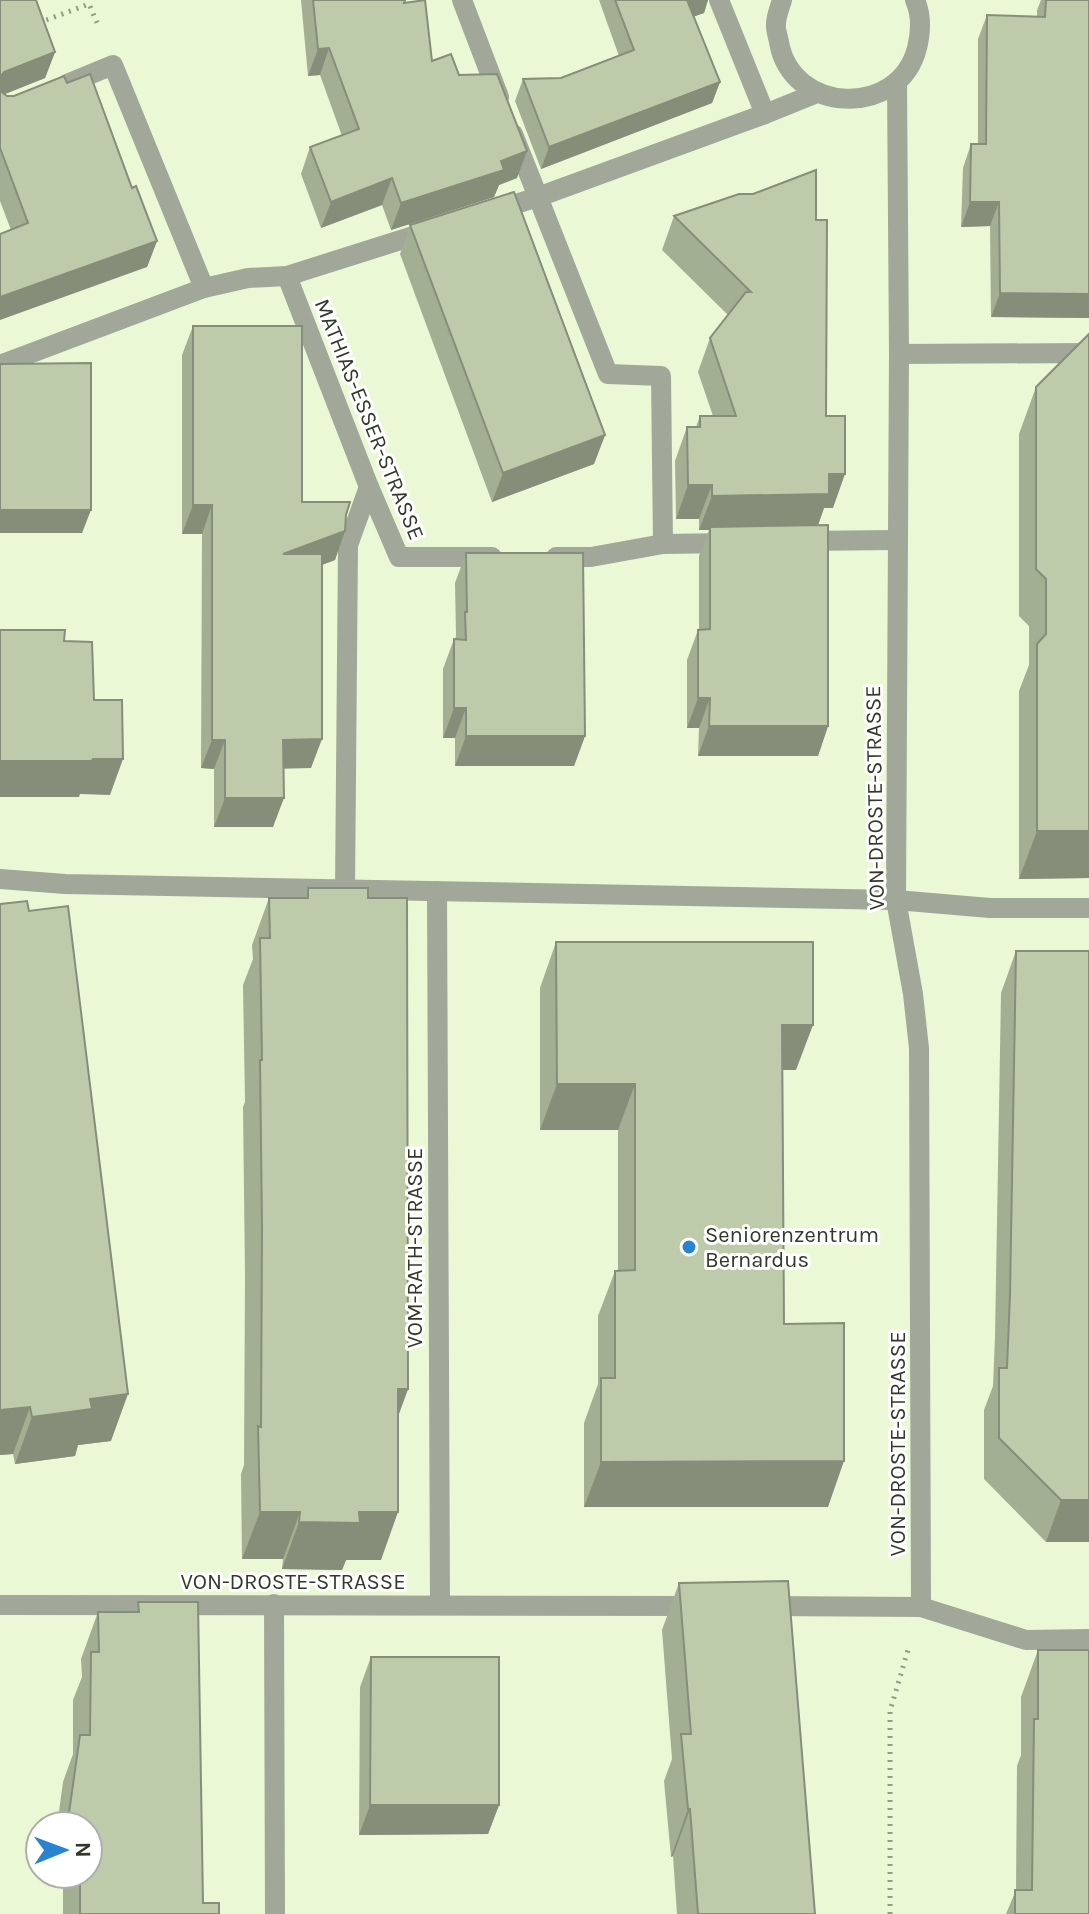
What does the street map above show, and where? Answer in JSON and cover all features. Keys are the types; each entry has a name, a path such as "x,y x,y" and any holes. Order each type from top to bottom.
{"street":[{"path":"462,0 608,374 661,376 663,544"},
{"path":"719,0 765,114"},
{"path":"782,0 776,23 780,51 794,76 817,93 844,100 872,97 897,82 914,60 921,32 915,0"},
{"path":"42,93 113,65 204,288"},
{"name":"VON-DROSTE-STRASSE","path":"897,82 896,900 919,1048 921,1607"},
{"path":"479,216 817,93"},
{"name":"MATHIAS-ESSER-STRASSE","path":"0,365 204,288 248,278 287,276 449,225"},
{"name":"MATHIAS-ESSER-STRASSE","path":"287,276 399,557 591,557 663,544 757,542"},
{"path":"899,354 1089,353"},
{"path":"345,890 348,545 369,487"},
{"path":"788,542 897,540"},
{"path":"0,879 65,884 896,900 990,908 1089,908"},
{"name":"VOM-RATH-STRASSE","path":"437,891 440,1605"},
{"path":"274,1604 275,1914"},
{"name":"VON-DROSTE-STRASSE","path":"0,1605 719,1606"},
{"path":"751,1606 921,1607 1026,1640 1089,1639"}],"path":[{"path":"37,11 41,22 89,4 113,65"},
{"path":"890,1914 890,1711 921,1607"}],"building":[{"path":"0,0 36,0 55,52 4,72 0,77"},
{"path":"313,0 405,0 404,3 425,0 432,61 451,54 459,75 497,74 527,151 501,161 504,170 401,203 392,178 331,202 310,147 359,129 329,48 318,49"},
{"path":"615,0 687,0 720,82 549,147 523,79 561,78 634,50"},
{"path":"1046,0 1089,0 1089,294 1000,293 999,202 970,202 971,144 986,144 987,15 1045,17"},
{"path":"90,74 132,188 136,186 157,241 0,297 0,234 28,223 0,148 0,91 14,96 64,76 67,83"},
{"path":"816,170 816,220 827,220 826,416 845,416 845,474 829,474 829,494 712,496 712,485 688,485 687,427 700,427 700,416 736,416 710,338 746,292 751,292 674,216 739,194 753,194"},
{"path":"514,192 605,435 503,473 410,225"},
{"path":"193,326 302,326 302,502 350,502 345,531 283,554 322,554 322,739 283,740 284,798 225,798 225,740 212,740 212,505 193,505"},
{"path":"1089,334 1089,831 1037,831 1037,644 1046,634 1046,579 1036,569 1036,387"},
{"path":"91,363 91,510 0,510 0,364"},
{"path":"828,525 828,726 709,726 710,698 698,698 698,630 710,629 710,527"},
{"path":"466,553 583,553 585,736 466,736 466,708 454,708 454,639 466,640"},
{"path":"0,630 65,630 64,641 92,642 94,700 122,700 123,759 0,761"},
{"path":"308,888 368,888 368,898 407,898 408,1389 398,1389 398,1512 359,1512 360,1523 299,1522 300,1512 260,1512 260,938 270,938 269,898 308,898"},
{"path":"27,901 29,911 68,906 128,1394 90,1399 92,1409 32,1417 30,1407 0,1410 0,904"},
{"name":"Seniorenzentrum Bernardus","path":"556,942 813,942 813,1025 782,1025 784,1324 844,1323 844,1461 601,1462 601,1378 615,1378 615,1271 635,1270 635,1084 557,1084"},
{"path":"1016,951 1089,951 1089,1500 1061,1500 999,1438 999,1368 1007,1368 1010,1295"},
{"path":"788,1581 815,1914 698,1914 681,1734 691,1734 679,1583"},
{"path":"138,1602 198,1602 203,1903 219,1903 219,1914 80,1914 80,1890 104,1890 104,1810 69,1810 80,1735 90,1735 91,1652 99,1652 98,1612 139,1612"},
{"path":"1038,1650 1089,1650 1089,1914 1015,1914 1015,1890 1032,1890"},
{"path":"371,1657 499,1657 499,1805 370,1805"}],"place":[{"name":"Seniorenzentrum Bernardus","path":"689,1247"}]}
